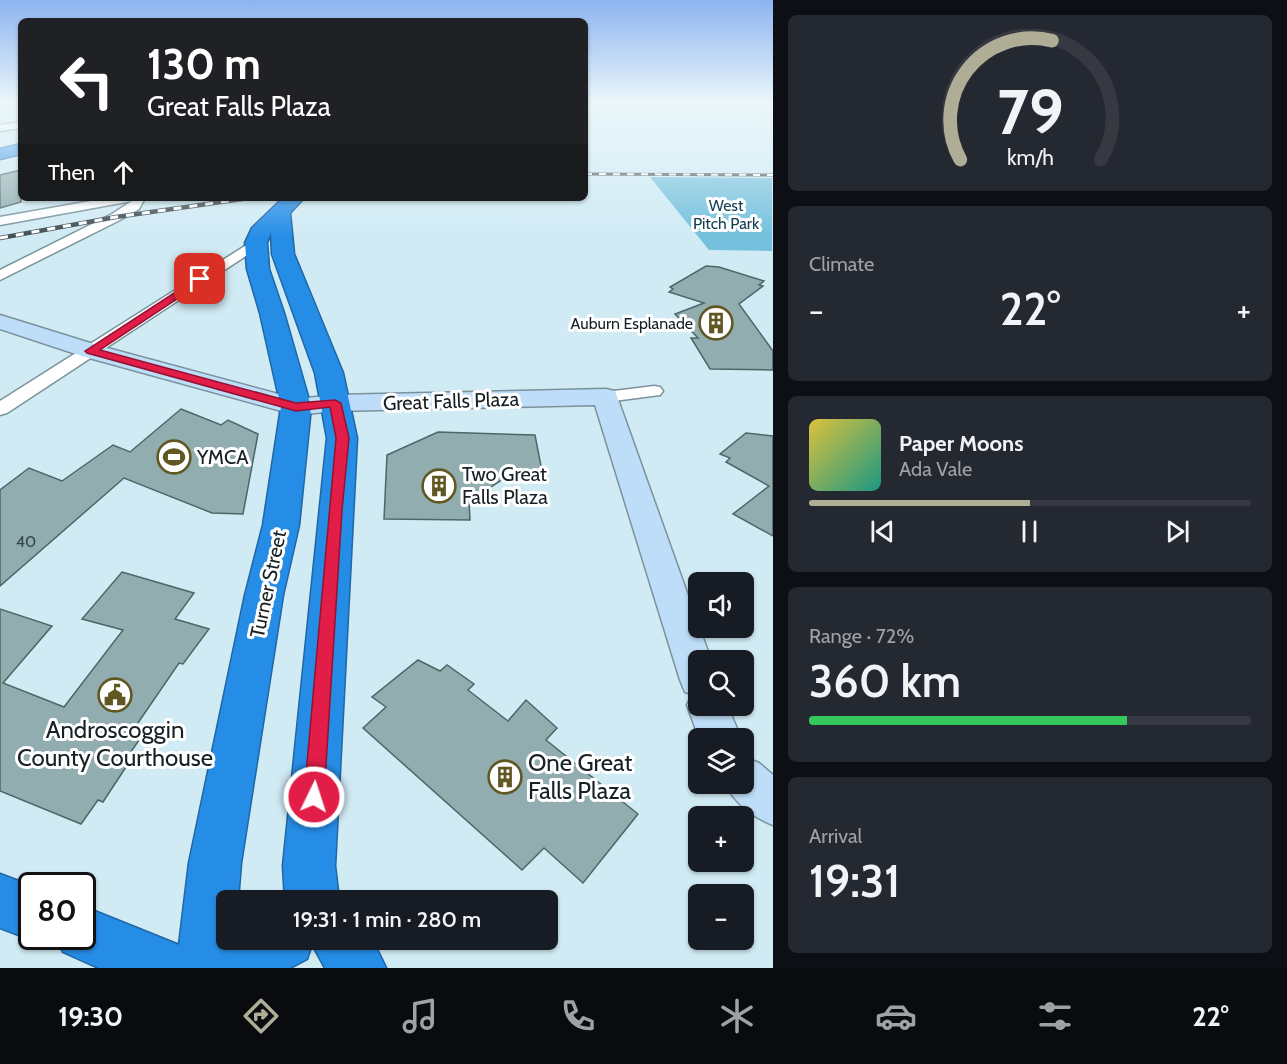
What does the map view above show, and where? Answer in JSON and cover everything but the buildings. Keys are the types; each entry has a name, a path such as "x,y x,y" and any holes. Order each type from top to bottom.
{"highway":[{"path":"0,154 18,150"},
{"name":"Turner Street","path":"287,205 259,232 256,243 258,269 272,313 316,405 342,438 310,854 312,890"},
{"name":"Turner Street","path":"204,968 214,863 264,595 281,525 316,405 329,373 283,254 287,205"},
{"path":"0,901 18,908"},
{"path":"96,939 165,968"},
{"path":"235,968 267,950"},
{"path":"346,950 358,968"}],"street":[{"path":"0,221 111,201"},
{"path":"0,276 116,218 135,206 138,201"},
{"path":"0,409 256,243"},
{"name":"Great Falls Plaza","path":"0,322 91,351 316,405 606,397 654,391"},
{"path":"606,397 689,650"},
{"path":"754,787 772,804"}],"green space":[{"name":"West Pitch Park","path":"650,177 772,178 772,251 709,250"}],"railway":[{"path":"588,174 773,175"},
{"path":"0,238 116,217 228,201"}],"place":[{"name":"Auburn Esplanade","path":"716,323"},
{"name":"YMCA","path":"174,457"},
{"name":"Two Great Falls Plaza","path":"439,486"},
{"name":"Androscoggin County Courthouse","path":"115,695"},
{"name":"One Great Falls Plaza","path":"505,777"}],"route":[{"path":"200,279 91,351 296,407 335,403 342,438 314,797"}]}
